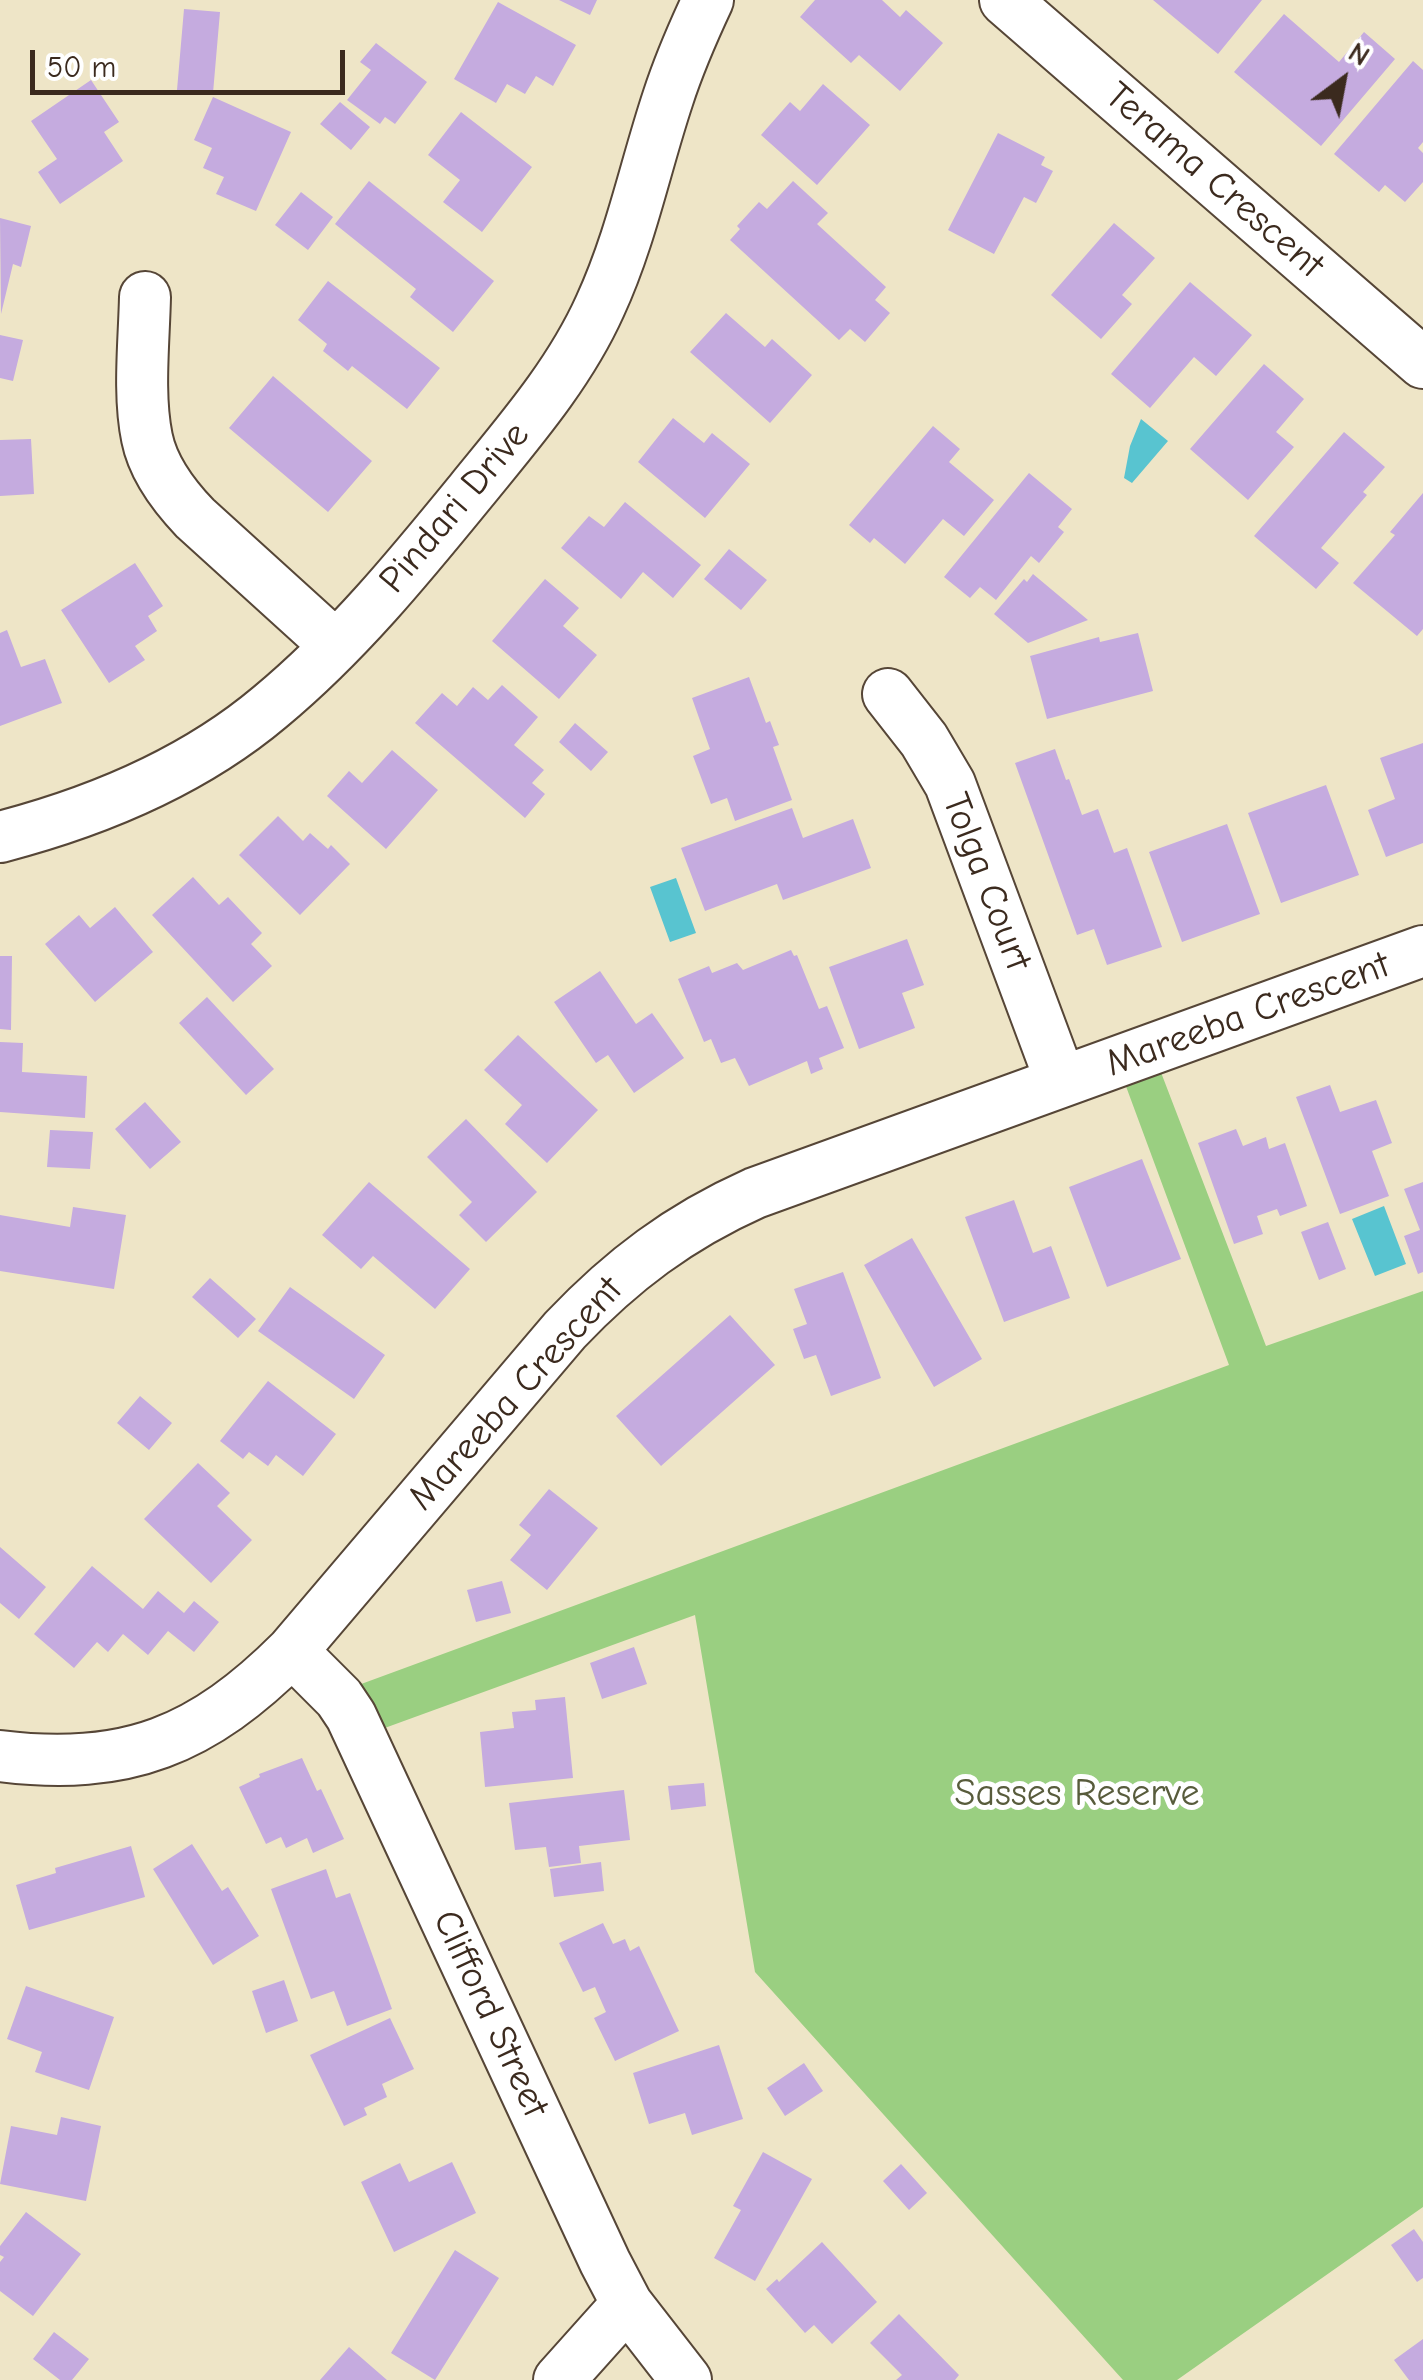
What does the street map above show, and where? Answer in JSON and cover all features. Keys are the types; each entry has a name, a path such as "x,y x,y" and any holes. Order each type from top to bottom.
{"street":[{"name":"Pindari Drive","path":"0,837 96,806 186,763 269,708 366,615 506,448 559,380 580,345 616,268 668,97 708,0"},
{"name":"Terama Crescent","path":"1005,0 1415,341"},
{"path":"145,297 144,412 147,442 159,468 176,498 195,518 336,646"},
{"name":"Tolga Court","path":"888,694 924,740 950,784 1061,1082"},
{"name":"Mareeba Crescent","path":"0,1756 66,1761 124,1754 170,1740 238,1700 292,1650 565,1330 641,1258 672,1236 755,1193 1423,951"},
{"name":"Clifford Street","path":"292,1650 339,1698 351,1716 627,2304 686,2380"},
{"path":"559,2380 627,2304"}],"green space":[{"name":"Sasses Reserve","path":"1152,1049 1266,1346 1423,1291 1423,2207 1177,2380 1123,2380 755,1972 695,1615 360,1737 334,1694 1229,1365 1117,1062"}],"water":[{"path":"1141,419 1168,441 1132,483 1124,478 1130,446"},
{"path":"676,878 696,933 670,942 650,887"},
{"path":"1384,1206 1406,1264 1375,1276 1352,1219"}],"building":[{"path":"559,0 597,0 590,15"},
{"path":"815,0 882,0 900,17 906,10 943,43 900,91 859,55 851,63 800,17"},
{"path":"1153,0 1262,0 1218,54"},
{"path":"498,2 576,45 553,86 536,76 525,94 507,84 496,103 454,79"},
{"path":"184,9 220,12 213,93 177,90"},
{"path":"1284,14 1339,62 1364,32 1395,59 1321,146 1234,72"},
{"path":"376,43 427,82 395,124 385,117 380,124 347,100 371,70 360,62"},
{"path":"1413,61 1423,70 1423,142 1418,148 1423,153 1423,182 1405,202 1385,185 1379,192 1334,154"},
{"path":"91,80 119,122 104,132 123,161 60,204 38,172 57,159 31,121"},
{"path":"823,84 870,125 817,185 761,135 790,102 800,111"},
{"path":"213,97 291,132 256,211 216,194 224,177 203,168 212,148 194,140"},
{"path":"340,102 370,127 351,150 320,124"},
{"path":"461,112 532,167 482,232 443,202 460,180 428,155"},
{"path":"998,133 1045,157 1041,165 1053,171 1036,203 1024,197 994,254 948,230"},
{"path":"369,181 494,281 453,332 410,297 416,289 335,224"},
{"path":"793,181 828,213 817,224 886,287 875,300 890,313 865,342 850,329 839,340 730,240 759,202 767,209"},
{"path":"301,192 333,217 308,250 275,225"},
{"path":"0,218 31,226 21,267 13,264 1,314"},
{"path":"1114,223 1155,258 1122,295 1132,304 1101,339 1051,295"},
{"path":"328,281 440,368 407,409 352,366 348,371 323,351 327,344 298,320"},
{"path":"1190,282 1252,335 1216,376 1194,357 1150,408 1111,374"},
{"path":"726,313 765,347 772,339 812,375 770,423 690,352"},
{"path":"0,335 23,340 13,381 0,378"},
{"path":"1264,364 1304,399 1276,432 1294,447 1248,500 1190,449"},
{"path":"273,376 372,461 328,512 229,428"},
{"path":"673,418 704,443 712,433 750,464 705,518 638,462"},
{"path":"933,426 960,449 949,462 994,500 964,536 943,519 905,564 874,538 870,543 849,525"},
{"path":"1344,432 1385,467 1363,492 1367,495 1321,548 1339,563 1316,589 1254,536"},
{"path":"31,439 34,494 0,496 0,440"},
{"path":"1029,473 1072,509 1058,527 1064,532 1039,563 1031,556 996,600 980,587 970,598 944,577"},
{"path":"1423,493 1423,629 1417,636 1353,583 1395,535 1390,532"},
{"path":"625,502 701,565 673,598 643,572 621,599 561,548 589,516 604,527"},
{"path":"729,549 767,580 741,610 704,579"},
{"path":"135,563 163,606 148,616 157,631 135,646 145,660 109,683 61,610"},
{"path":"1033,574 1088,620 1028,643 994,614"},
{"path":"545,579 579,608 563,626 597,655 559,699 492,641"},
{"path":"7,630 21,667 45,659 62,703 0,726 0,633"},
{"path":"1138,633 1153,691 1047,719 1030,656 1099,637 1100,642"},
{"path":"749,677 766,723 770,721 779,745 773,747 792,800 735,821 727,798 711,804 693,756 710,749 692,698"},
{"path":"502,685 538,717 514,745 544,770 532,783 545,794 525,818 415,723 442,693 457,706 473,687 488,700"},
{"path":"575,723 608,752 591,771 559,742"},
{"path":"1423,743 1423,843 1386,857 1368,810 1395,799 1380,758"},
{"path":"1055,749 1082,815 1098,809 1114,853 1127,848 1162,947 1107,965 1094,929 1077,935 1015,763"},
{"path":"392,750 438,790 386,849 327,796 349,771 362,783"},
{"path":"1326,785 1359,875 1281,903 1248,813"},
{"path":"792,808 803,838 853,819 871,868 783,900 777,884 705,911 681,848"},
{"path":"278,816 303,841 310,833 328,849 331,845 350,864 300,915 239,855"},
{"path":"1227,824 1260,914 1182,942 1149,852"},
{"path":"193,877 219,905 228,897 262,933 251,944 272,966 233,1002 152,915"},
{"path":"115,907 153,952 95,1002 45,944 79,915 90,928"},
{"path":"907,939 924,985 902,993 915,1028 859,1049 829,967"},
{"path":"791,950 797,955 819,1009 827,1006 844,1048 819,1058 823,1069 811,1074 807,1061 749,1086 735,1058 721,1063 711,1039 704,1042 678,979 709,966 712,973 737,963 743,970"},
{"path":"0,956 12,956 11,1030 0,1029"},
{"path":"600,971 636,1024 652,1013 684,1058 634,1093 608,1055 596,1063 554,1002"},
{"path":"207,997 274,1069 246,1095 179,1023"},
{"path":"518,1035 598,1110 547,1163 505,1124 522,1105 484,1070"},
{"path":"0,1042 23,1043 22,1072 87,1076 85,1118 0,1112"},
{"path":"1330,1085 1340,1112 1376,1100 1392,1143 1372,1151 1389,1196 1340,1214 1296,1097"},
{"path":"145,1102 181,1142 150,1169 115,1129"},
{"path":"466,1119 537,1192 486,1242 459,1215 472,1202 427,1157"},
{"path":"1236,1129 1243,1146 1266,1137 1269,1149 1285,1143 1307,1206 1280,1216 1277,1209 1257,1216 1263,1234 1234,1244 1198,1143"},
{"path":"50,1130 93,1132 90,1169 47,1167"},
{"path":"1142,1159 1181,1259 1107,1287 1069,1187"},
{"path":"369,1182 470,1269 435,1309 373,1256 361,1269 322,1235"},
{"path":"1423,1182 1423,1272 1418,1274 1404,1236 1420,1230 1404,1189"},
{"path":"1014,1200 1033,1253 1051,1246 1070,1298 1004,1322 965,1217"},
{"path":"73,1207 126,1215 114,1289 0,1271 0,1215 70,1227"},
{"path":"1328,1222 1346,1269 1319,1280 1301,1232"},
{"path":"912,1238 982,1359 934,1387 864,1265"},
{"path":"843,1272 881,1378 831,1396 816,1355 804,1359 793,1329 807,1324 794,1289"},
{"path":"210,1278 256,1319 238,1338 192,1297"},
{"path":"290,1287 385,1355 354,1399 258,1331"},
{"path":"730,1315 775,1365 661,1466 616,1416"},
{"path":"268,1381 336,1434 303,1476 276,1455 268,1466 249,1452 243,1459 220,1441"},
{"path":"140,1396 172,1423 149,1450 117,1423"},
{"path":"198,1463 230,1493 217,1506 252,1540 211,1583 144,1519"},
{"path":"549,1489 598,1528 547,1590 510,1560 531,1535 519,1525"},
{"path":"0,1547 46,1587 19,1619 0,1603"},
{"path":"92,1566 143,1609 158,1591 184,1613 194,1601 219,1622 194,1652 168,1631 148,1655 123,1634 108,1652 97,1642 74,1668 34,1634"},
{"path":"502,1581 511,1613 476,1622 467,1590"},
{"path":"634,1647 647,1684 602,1699 590,1663"},
{"path":"565,1697 573,1778 485,1787 480,1732 514,1728 512,1712 536,1710 535,1700"},
{"path":"302,1758 344,1839 313,1853 307,1838 286,1848 281,1837 266,1844 239,1787 260,1777 259,1774"},
{"path":"704,1783 706,1806 671,1810 668,1786"},
{"path":"624,1790 630,1840 579,1846 581,1863 549,1867 546,1847 515,1850 509,1803"},
{"path":"192,1844 222,1891 228,1887 259,1936 213,1965 153,1869"},
{"path":"131,1846 145,1897 29,1930 16,1885 56,1873 55,1868"},
{"path":"601,1862 604,1891 554,1897 550,1869"},
{"path":"326,1869 336,1898 350,1893 392,2009 347,2026 334,1991 311,1999 271,1889"},
{"path":"603,1923 613,1944 625,1939 630,1951 639,1946 679,2031 615,2061 594,2018 606,2012 595,1987 583,1992 559,1943"},
{"path":"284,1980 298,2021 266,2033 252,1991"},
{"path":"26,1986 114,2017 89,2090 35,2072 42,2052 7,2039"},
{"path":"390,2018 414,2069 382,2084 387,2097 364,2108 367,2115 344,2126 310,2055"},
{"path":"719,2045 743,2119 692,2135 685,2113 649,2124 633,2073"},
{"path":"804,2063 823,2091 785,2116 767,2088"},
{"path":"61,2117 101,2126 86,2201 0,2184 11,2126 57,2135"},
{"path":"763,2152 812,2179 755,2281 714,2258 741,2210 733,2206"},
{"path":"452,2162 476,2213 394,2252 361,2182 400,2163 409,2182"},
{"path":"901,2164 927,2193 909,2210 883,2181"},
{"path":"26,2212 81,2254 33,2316 0,2291 0,2262 4,2257 0,2255 0,2246"},
{"path":"1414,2229 1423,2242 1423,2278 1417,2282 1391,2245"},
{"path":"822,2242 877,2302 832,2344 814,2325 805,2333 766,2289"},
{"path":"455,2250 499,2278 435,2380 391,2353"},
{"path":"899,2314 959,2375 955,2380 896,2380 902,2375 870,2343"},
{"path":"54,2332 89,2359 72,2380 60,2380 33,2359"},
{"path":"1423,2339 1423,2380 1409,2380 1394,2360"},
{"path":"349,2347 387,2380 320,2380"}]}
